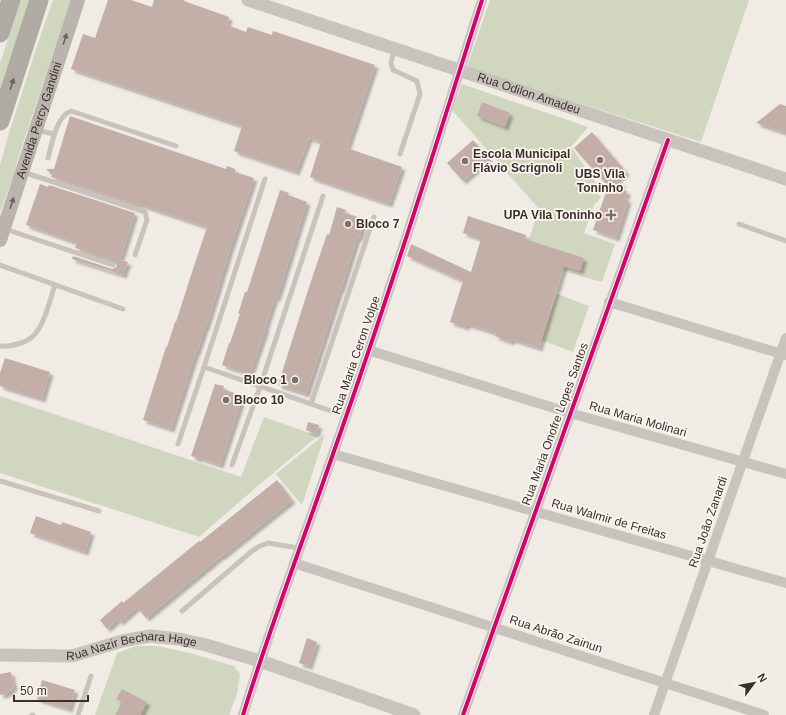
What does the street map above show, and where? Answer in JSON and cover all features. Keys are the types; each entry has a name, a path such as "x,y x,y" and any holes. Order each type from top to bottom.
{"highway":[{"path":"0,33 11,0"},
{"path":"0,121 39,0"}],"main road":[{"name":"Avenida Percy Gandini","path":"2,234 78,0"}],"street":[{"name":"Rua Odilon Amadeu","path":"248,0 786,179"},
{"name":"Rua Maria Ceron Volpe","path":"243,715 260,661 346,416 482,0"},
{"name":"Rua Maria Onofre Lopes Santos","path":"463,715 668,140"},
{"path":"609,302 783,355"},
{"name":"Rua João Zanardi","path":"654,715 743,462 783,355 786,338"},
{"name":"Rua Maria Molinari","path":"368,350 570,413 786,474"},
{"name":"Rua Walmir de Freitas","path":"333,454 786,583"},
{"name":"Rua Abrão Zainun","path":"294,563 764,715"},
{"name":"Rua Nazir Bechara Hage","path":"0,655 72,656 122,641 150,636 180,639 260,661 414,715"}],"lane":[{"path":"395,49 391,64 393,70 417,82 420,94 400,154"},
{"path":"48,158 54,134 63,116 71,111 176,146"},
{"path":"36,129 54,134"},
{"path":"22,172 145,212 147,220 135,254"},
{"path":"178,444 265,179"},
{"path":"232,465 260,387 323,196"},
{"path":"311,404 374,217"},
{"path":"739,224 786,241"},
{"path":"2,234 113,266"},
{"path":"0,266 124,309"},
{"path":"0,346 7,346 22,342 34,335 42,323 55,285"},
{"path":"204,367 346,416"},
{"path":"0,481 99,511"},
{"path":"182,611 252,551 260,546 268,543 299,548"},
{"path":"78,715 91,676"}],"green space":[{"path":"21,0 34,0 0,106 0,63"},
{"path":"53,0 71,0 0,213 0,165 9,133"},
{"path":"490,0 749,0 701,142 467,67"},
{"path":"462,84 588,127 571,147 600,188 598,194 601,198 594,205 584,233 615,244 602,282 522,260 539,209 452,110"},
{"path":"557,294 589,306 573,352 541,340"},
{"path":"0,396 241,477 264,417 318,436 199,537 0,473"},
{"path":"325,434 302,505 276,474"},
{"path":"136,646 157,646 190,653 234,666 240,674 237,694 229,715 95,715 117,653"}],"building":[{"path":"108,0 131,0 152,7 154,0 185,0 184,1 229,17 227,25 246,32 248,27 272,35 273,31 375,65 347,148 402,167 389,204 310,177 321,142 309,138 296,172 234,151 242,126 71,69 83,34 95,38"},
{"path":"482,102 510,113 505,127 477,116"},
{"path":"780,104 786,106 786,133 756,123"},
{"path":"70,116 226,169 227,166 235,169 235,172 254,178 206,327 196,352 171,429 143,420 207,227 51,177 52,175 46,169 54,169"},
{"path":"592,132 626,172 616,181 622,183 620,189 627,191 625,199 628,200 616,238 593,230 608,186 574,148"},
{"path":"473,140 489,158 463,181 447,163"},
{"path":"40,184 48,187 49,185 135,213 120,260 128,262 123,275 72,259 73,256 112,269 117,266 114,261 75,248 77,243 26,225"},
{"path":"280,190 289,193 288,195 307,202 277,298 275,297 250,374 222,365"},
{"path":"337,207 346,210 345,213 365,219 359,238 357,238 306,394 278,385 310,284 327,234 329,235"},
{"path":"468,216 526,235 525,239 584,258 580,271 564,266 539,348 512,339 511,342 495,336 496,333 467,324 466,327 450,322 463,281 407,256 411,244 471,272 481,239 463,233"},
{"path":"5,358 50,372 42,399 0,386 0,373"},
{"path":"215,384 224,386 223,389 243,396 220,465 191,456"},
{"path":"308,422 319,425 316,434 306,430"},
{"path":"277,480 292,500 146,618 137,607 120,622 118,619 107,629 100,620 122,601 123,603"},
{"path":"36,516 61,525 62,522 91,532 85,552 30,533"},
{"path":"307,638 317,642 309,666 299,663"},
{"path":"11,672 14,687 6,694 0,695 0,674"},
{"path":"42,680 75,690 69,709 37,699"},
{"path":"122,689 147,702 140,715 115,715 122,702 116,699"}],"cycle path":[{"path":"243,715 275,617 322,487 372,341 482,0"},
{"path":"463,715 668,140"}],"place":[{"name":"UBS Vila Toninho","path":"600,160"},
{"name":"Escola Municipal Flávio Scrignoli","path":"465,161"},
{"name":"UPA Vila Toninho","path":"611,215"},
{"name":"Bloco 7","path":"348,224"},
{"name":"Bloco 1","path":"295,380"},
{"name":"Bloco 10","path":"226,400"}]}
